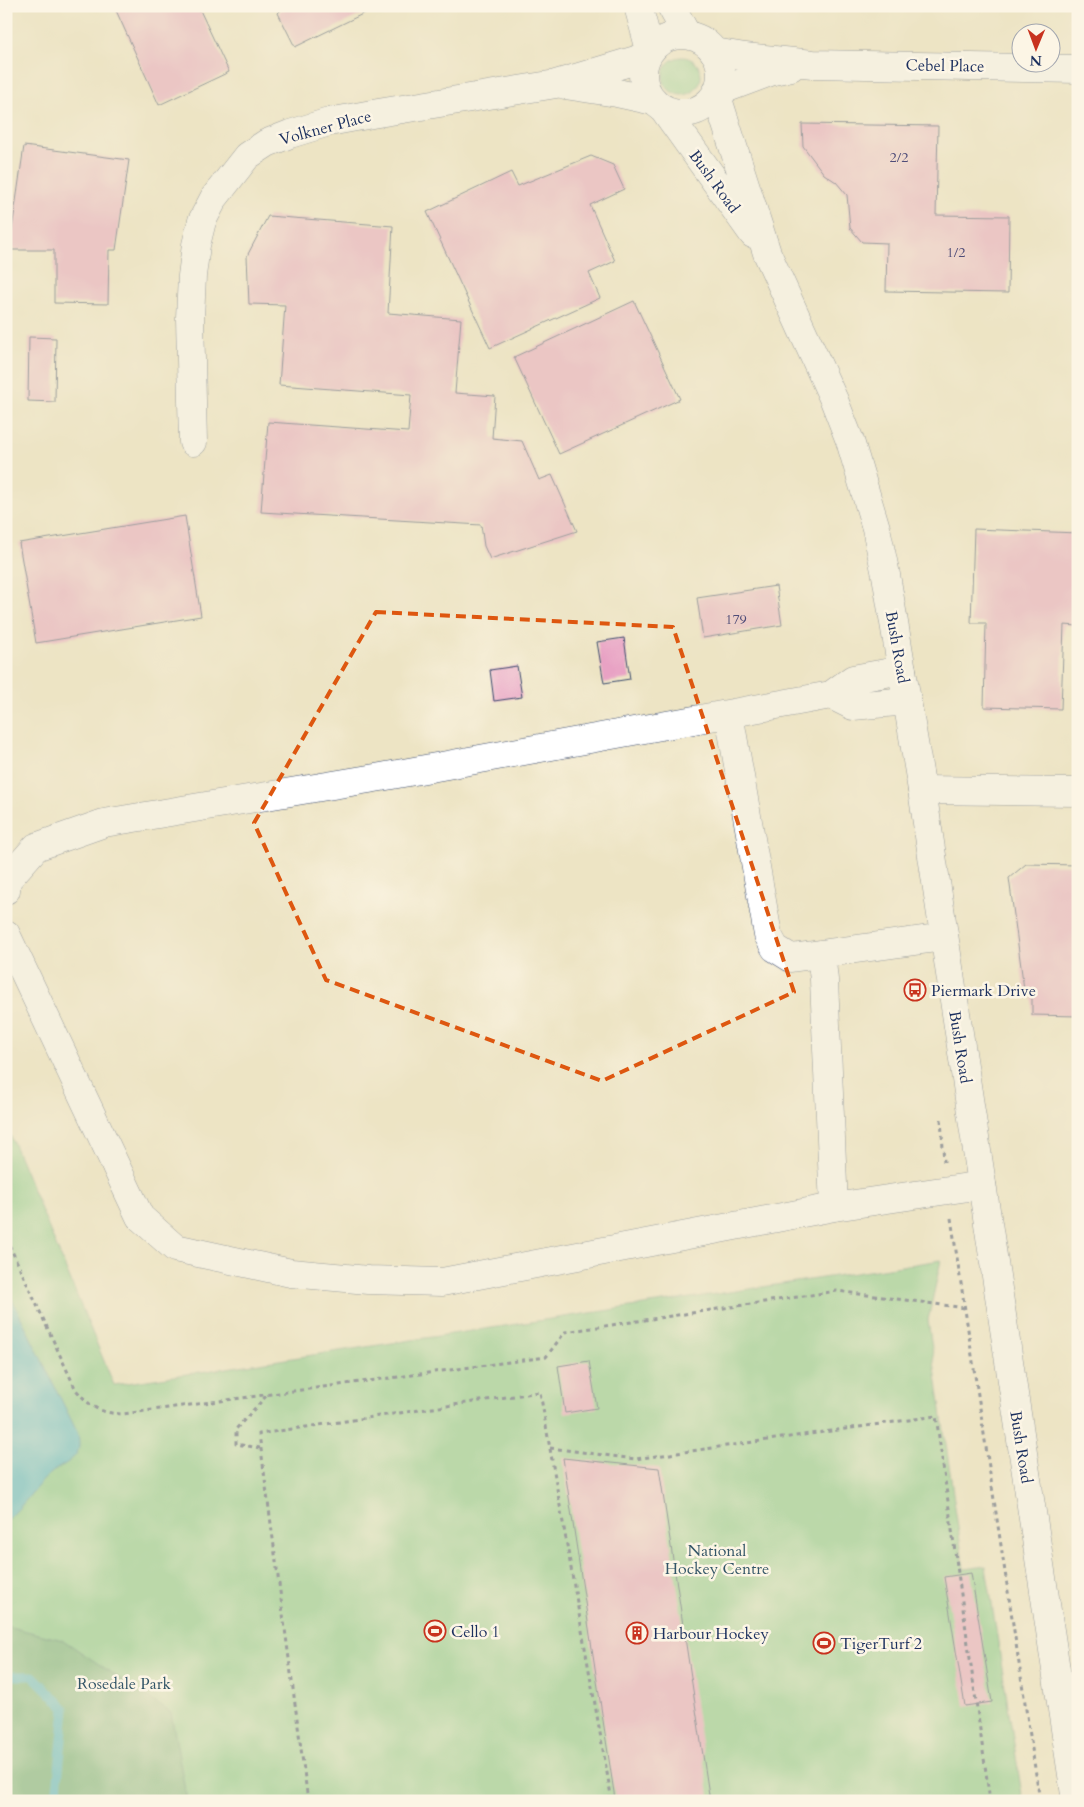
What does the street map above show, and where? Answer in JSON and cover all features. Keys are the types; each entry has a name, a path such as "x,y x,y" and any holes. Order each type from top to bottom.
{"main road":[{"path":"638,6 648,54"},
{"path":"671,6 687,35"},
{"path":"687,35 705,42 718,58 721,71 720,85 706,105 693,112 678,113 658,105 646,90 642,77 648,54 655,45 667,37 687,35"},
{"name":"Cebel Place","path":"714,52 812,64 1078,69"},
{"name":"Volkner Place","path":"193,442 190,318 196,245 202,221 214,198 247,156 267,143 329,122 556,84 648,54"},
{"name":"Cebel Place","path":"716,92 773,72 812,64"},
{"name":"Volkner Place","path":"556,84 608,91 658,105"},
{"name":"Bush Road","path":"716,92 767,253 834,400 850,441 864,482 886,575 922,790 1076,1801"},
{"name":"Bush Road","path":"658,105 767,253"},
{"path":"6,890 7,880 36,847 104,824 381,777 831,695 853,679 902,670"},
{"path":"831,695 853,706 907,700"},
{"path":"729,714 768,935 775,948 791,958 944,937"},
{"path":"922,790 1078,792"},
{"path":"6,934 140,1217 175,1248 291,1272 368,1280 442,1282 834,1207 982,1185"},
{"path":"821,954 824,980 834,1207"}],"path":[{"path":"941,1115 947,1190 1040,1801"},
{"path":"6,1238 76,1390 88,1405 105,1414 123,1414 546,1357 565,1332 837,1291 965,1308"},
{"path":"308,1801 259,1434 540,1392 612,1801"},
{"path":"260,1448 236,1444 236,1429 268,1394"},
{"path":"550,1448 635,1459 936,1416 990,1801"}],"highlighted area":[{"path":"376,612 673,627 794,992 602,1081 326,980 254,823"}],"green space":[{"path":"682,57 695,63 701,76 695,89 682,95 669,89 663,76 669,63"},
{"name":"National Hockey Centre","path":"6,1125 114,1385 941,1260 928,1320 964,1569 986,1566 1023,1801 6,1801"},
{"name":"Rosedale Park","path":"6,1626 63,1640 171,1713 187,1801 6,1801"}],"water":[{"path":"6,1287 78,1434 79,1448 73,1458 48,1476 6,1520"}],"building":[{"path":"114,6 198,6 229,72 159,105"},
{"path":"285,6 379,6 295,47 278,13"},
{"path":"802,124 938,126 936,215 1009,216 1008,293 886,291 887,243 862,242 850,228 847,195 836,182 824,174 803,146"},
{"path":"24,146 129,160 116,250 109,250 108,304 54,303 54,250 9,250"},
{"path":"591,156 613,165 624,189 590,205 615,261 589,273 600,298 490,348 427,212 511,172 518,186"},
{"path":"268,216 393,226 388,313 461,319 455,393 495,396 492,438 522,441 539,480 552,475 577,531 490,559 484,546 481,525 261,512 268,422 408,432 411,395 279,385 285,305 249,304 247,256"},
{"path":"634,301 680,399 559,454 514,357"},
{"path":"29,337 56,338 55,402 28,401"},
{"path":"185,516 201,616 36,643 19,543"},
{"path":"974,529 1078,533 1078,626 1064,625 1061,709 984,707 986,623 971,623"},
{"path":"776,586 782,625 703,638 697,598"},
{"path":"624,638 630,679 604,683 597,642"},
{"path":"517,666 522,697 494,701 490,670"},
{"path":"1026,864 1078,865 1078,1016 1032,1015 1032,989 1024,989 1009,878"},
{"path":"589,1361 597,1408 565,1413 558,1366"},
{"name":"Harbour Hockey","path":"563,1458 659,1468 710,1801 615,1799"},
{"path":"971,1573 992,1702 965,1706 944,1577"}],"waterway":[{"path":"6,1676 33,1676 65,1708 56,1801"}],"place":[{"name":"Piermark Drive","path":"915,990"},
{"name":"Cello 1","path":"435,1631"},
{"name":"Harbour Hockey","path":"637,1633"},
{"name":"TigerTurf 2","path":"824,1643"}]}
